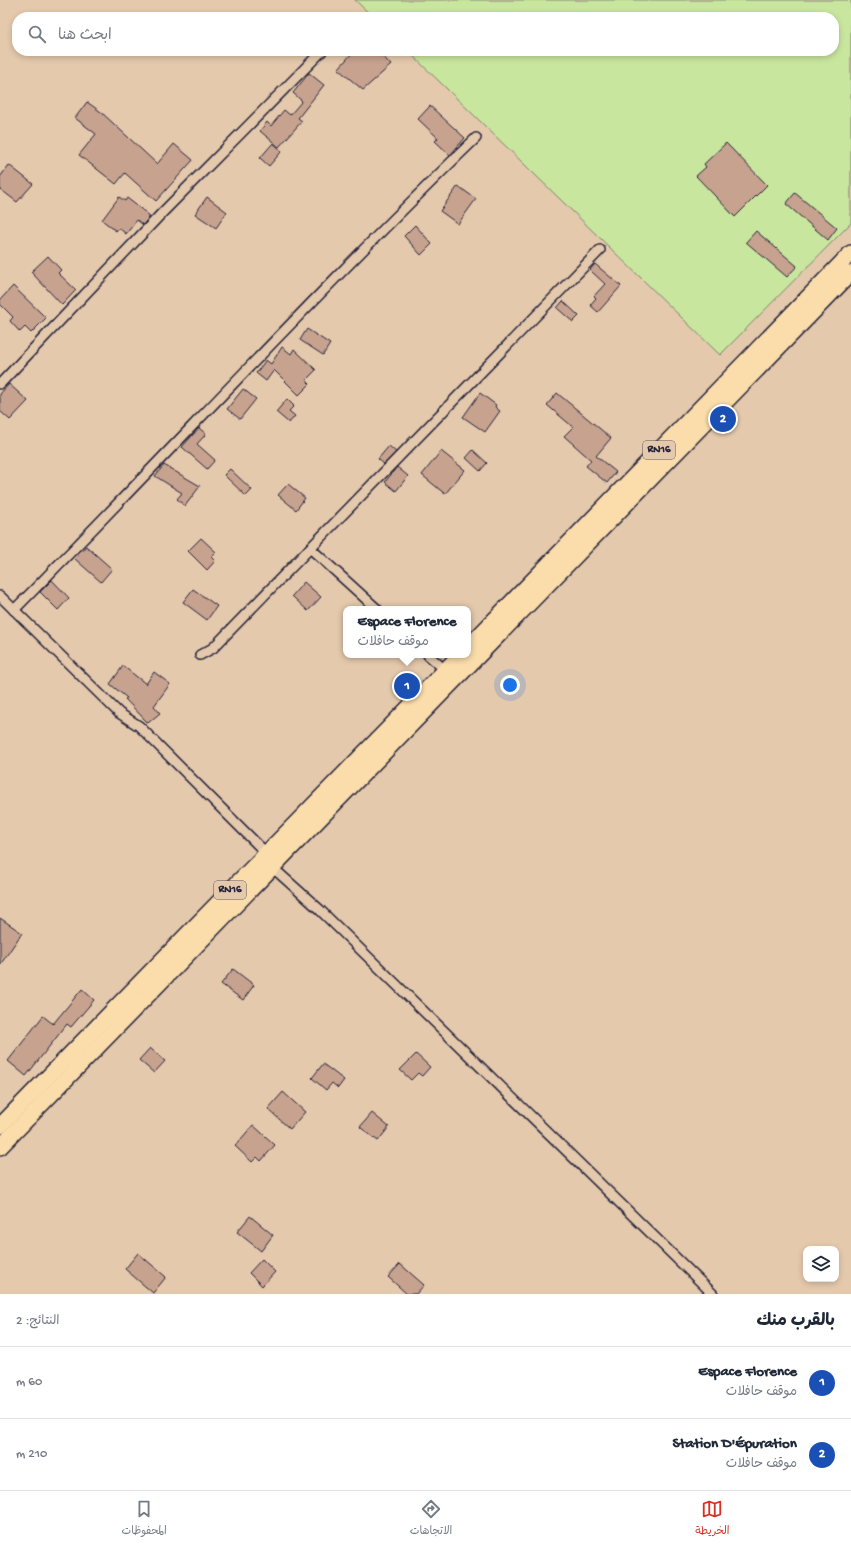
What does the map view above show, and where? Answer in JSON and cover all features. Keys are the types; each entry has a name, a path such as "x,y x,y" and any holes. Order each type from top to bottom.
{"highway":[{"name":"RN16","path":"471,644 851,253"},
{"name":"RN16","path":"0,1126 269,860 388,750 851,273"},
{"name":"RN16","path":"0,1147 457,658"}],"street":[{"path":"0,384 163,212 317,56"},
{"path":"14,610 148,474 395,216 476,138"},
{"path":"200,655 213,648 600,250"},
{"path":"310,548 374,606"},
{"path":"0,596 119,712 139,726 269,860 713,1294"},
{"path":"431,658 445,670"}],"green space":[{"path":"355,0 851,0 851,223 720,355 413,56 839,56 839,12 368,12"}],"building":[{"path":"350,56 383,56 391,65 363,90 338,69"},
{"path":"309,73 324,85 298,118 302,121 279,147 260,131 267,122 271,126 284,110 290,115 302,101 293,93"},
{"path":"87,102 101,112 157,164 174,144 193,160 156,201 125,173 116,184 79,155 96,134 75,118"},
{"path":"430,106 465,138 450,155 435,141 438,138 418,119"},
{"path":"273,143 282,151 269,166 260,158"},
{"path":"726,143 767,185 735,217 696,176 706,167 704,164"},
{"path":"9,165 33,184 17,202 0,189 0,177"},
{"path":"458,186 476,199 458,224 440,211"},
{"path":"795,193 837,228 828,240 786,204"},
{"path":"119,197 125,201 127,198 150,216 143,225 137,220 126,234 119,228 116,231 102,220"},
{"path":"207,197 227,212 216,228 195,214"},
{"path":"415,225 432,244 421,255 404,236"},
{"path":"756,231 797,266 787,277 746,242"},
{"path":"48,256 61,270 58,273 76,290 62,305 31,272"},
{"path":"595,264 621,286 598,312 590,305 596,298 594,296 605,284 590,270"},
{"path":"13,286 46,318 31,333 25,327 20,332 10,321 13,317 0,304 0,300"},
{"path":"563,301 579,316 573,322 557,308"},
{"path":"307,329 330,344 323,355 300,340"},
{"path":"282,347 291,354 294,349 316,370 306,380 310,384 299,395 274,370 266,381 256,373 266,360 271,364"},
{"path":"9,384 28,401 10,420 0,411 0,394"},
{"path":"243,389 256,399 240,419 227,409"},
{"path":"480,393 496,405 495,407 500,411 485,432 463,417"},
{"path":"557,393 611,438 596,456 616,472 607,483 586,466 591,460 564,436 573,427 547,405"},
{"path":"287,399 294,406 289,411 295,416 289,423 276,412"},
{"path":"199,428 206,434 197,444 215,460 207,469 182,447"},
{"path":"389,446 396,452 384,464 378,459"},
{"path":"473,450 487,463 480,471 466,458"},
{"path":"441,451 465,470 445,494 422,475"},
{"path":"164,465 200,486 185,506 177,499 182,493 155,476"},
{"path":"397,467 408,476 396,491 385,482"},
{"path":"230,469 252,490 246,496 224,475"},
{"path":"288,484 305,498 296,510 278,495"},
{"path":"201,538 216,552 211,557 215,561 207,570 188,551"},
{"path":"86,546 112,569 101,582 75,559"},
{"path":"52,580 69,598 58,610 40,592"},
{"path":"304,582 321,597 308,611 292,596"},
{"path":"193,589 217,606 207,620 183,602"},
{"path":"123,666 146,684 154,672 170,684 154,706 160,713 148,723 125,699 127,698 110,684"},
{"path":"0,918 22,933 0,965"},
{"path":"233,969 254,985 243,1000 221,984"},
{"path":"82,989 94,1000 71,1027 67,1024 26,1076 8,1061 43,1016 53,1024"},
{"path":"150,1048 165,1061 154,1073 139,1060"},
{"path":"416,1054 430,1067 422,1076 418,1073 411,1080 400,1070"},
{"path":"323,1064 344,1080 338,1088 332,1083 326,1090 312,1078"},
{"path":"283,1092 305,1112 290,1129 268,1109"},
{"path":"372,1113 389,1127 378,1141 360,1127"},
{"path":"253,1125 275,1145 261,1161 257,1157 252,1162 235,1146"},
{"path":"250,1216 273,1235 261,1251 237,1232"},
{"path":"138,1253 166,1277 153,1293 125,1269"},
{"path":"262,1259 275,1272 262,1286 249,1273"},
{"path":"400,1264 424,1285 416,1294 407,1294 388,1277"}],"place":[{"name":"Station D'Épuration","path":"723,419"},
{"name":"Espace Florence","path":"407,686"}]}
